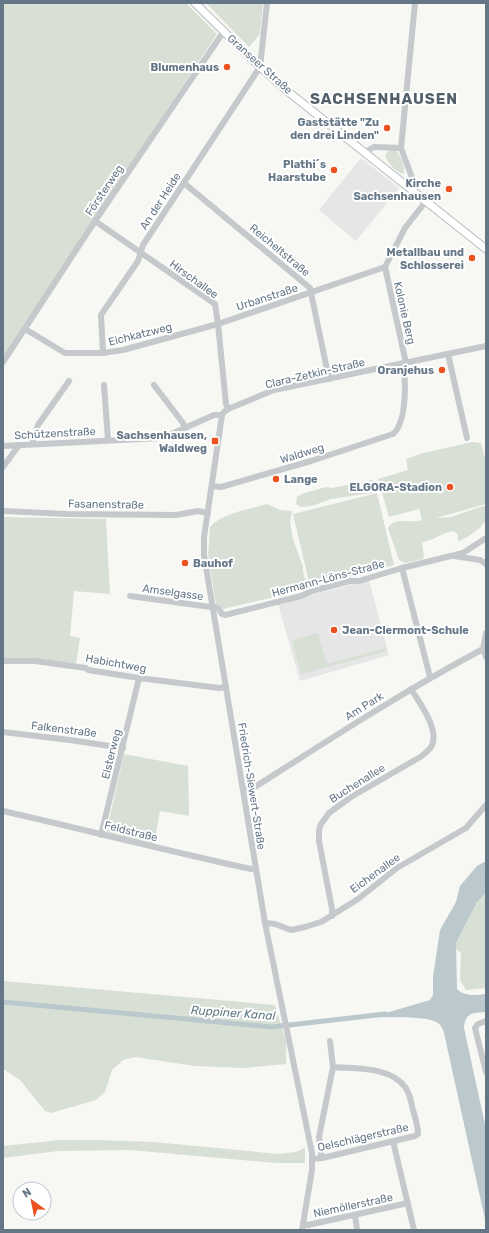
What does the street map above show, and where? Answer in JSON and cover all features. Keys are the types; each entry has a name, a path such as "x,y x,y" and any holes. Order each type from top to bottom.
{"main road":[{"name":"Granseer Straße","path":"195,3 260,67 286,90 486,249"}],"street":[{"path":"260,67 268,3"},
{"path":"410,189 414,184 400,148 415,3"},
{"name":"Försterweg","path":"3,362 95,221 224,31"},
{"name":"An der Heide","path":"103,353 102,315 138,261 143,245 260,67"},
{"path":"365,152 374,147 400,148"},
{"name":"Reicheltstraße","path":"184,183 310,288 329,379"},
{"path":"384,267 405,228 426,201"},
{"name":"Hirschallee","path":"95,221 215,304 226,404 228,409"},
{"name":"Urbanstraße","path":"218,324 312,293 384,267"},
{"name":"Kolonie Berg","path":"384,267 405,364 404,408 402,422 396,432"},
{"name":"Eichkatzweg","path":"25,329 65,353 103,353 123,350 218,324"},
{"name":"Clara-Zetkin-Straße","path":"222,415 228,409 274,390 486,346"},
{"path":"448,354 467,438"},
{"path":"32,444 38,425 69,381"},
{"name":"Schützenstraße","path":"104,385 108,440"},
{"path":"154,385 184,423 185,428"},
{"name":"Schützenstraße","path":"3,446 161,438 214,415 222,415"},
{"name":"Friedrich-Siewert-Straße","path":"222,415 204,537 204,555 255,868 310,1139 312,1159 302,1227"},
{"name":"Waldweg","path":"212,486 221,487 311,461 390,436 396,432"},
{"path":"3,467 19,445"},
{"name":"Fasanenstraße","path":"3,512 176,515 198,511 208,513"},
{"name":"Hermann-Löns-Straße","path":"212,608 218,608 222,614 230,614 301,596 312,591 350,581 363,580 402,568 451,556 468,550 486,538"},
{"name":"Hermann-Löns-Straße","path":"451,556 480,560 486,564"},
{"path":"402,568 430,677"},
{"name":"Amselgasse","path":"130,596 212,608"},
{"path":"486,633 483,649 486,657"},
{"name":"Am Park","path":"243,790 255,787 375,710 430,677 483,649"},
{"name":"Habichtweg","path":"3,661 35,662 86,668 88,670 139,678 219,688 226,687"},
{"name":"Elsterweg","path":"101,835 139,678"},
{"name":"Buchenallee","path":"332,916 319,841 319,830 321,824 329,813 351,798 422,756 431,747 434,738 433,729 412,689"},
{"name":"Falkenstraße","path":"3,732 123,748"},
{"name":"Eichenallee","path":"265,923 275,924 291,930 311,926 321,922 358,899 397,868 466,828 486,805"},
{"name":"Feldstraße","path":"3,811 251,869 255,868"},
{"path":"486,1021 478,1024 475,1028 486,1072"},
{"path":"322,1158 319,1137 333,1068 330,1041"},
{"name":"Oelschlägerstraße","path":"312,1159 322,1158 415,1136 418,1134 410,1096 405,1087 397,1079 382,1072 333,1068"},
{"path":"393,1141 414,1230"},
{"name":"Niemöllerstraße","path":"302,1227 408,1203"},
{"path":"355,1215 357,1230"}],"shaded area":[{"path":"3,3 186,3 217,34 3,357"},
{"path":"206,3 263,3 260,34 249,47"},
{"path":"390,150 396,150 400,156 404,174 392,167 388,161 385,155"},
{"path":"361,158 399,188 356,241 319,210"},
{"path":"472,442 481,443 486,461 486,504 436,518 451,517 486,505 486,517 484,524 473,533 458,541 458,535 454,531 422,543 424,555 423,559 405,563 399,560 388,528 394,522 422,520 419,509 389,517 378,479 408,470 406,459 423,453"},
{"path":"372,480 377,484 372,493 331,499 312,506 301,507 296,504 297,497 304,493 326,487 332,488"},
{"path":"377,493 394,565 310,586 293,514"},
{"path":"267,504 280,510 292,511 290,522 293,539 303,567 308,589 223,609 216,605 208,555 210,527 222,518 229,515"},
{"path":"3,517 106,519 110,594 74,591 70,636 80,638 76,664 3,660"},
{"name":"Jean-Clermont-Schule","path":"369,580 389,655 300,681 278,604"},
{"path":"318,633 327,664 386,648 387,651 301,674 292,640"},
{"path":"124,754 188,766 189,816 160,811 154,845 106,834"},
{"path":"486,861 486,893 477,902 456,943 457,989 460,992 467,994 486,994 486,1012 470,1014 466,1019 464,1028 486,1129 486,1224 442,1027 433,1020 406,1017 372,1017 430,1000 433,995 433,977 440,930 456,902 460,886 477,866"},
{"path":"486,893 486,988 466,990 460,980 461,953 456,949 456,943 477,902"},
{"path":"3,981 275,1005 286,1041 286,1064 244,1068 195,1066 135,1057 123,1060 112,1070 105,1092 96,1100 51,1113 45,1111 20,1080 3,1069"},
{"path":"60,1140 154,1142 278,1154 296,1152 305,1148 305,1163 275,1163 130,1150 58,1151 3,1158 3,1146"}],"waterway":[{"name":"Ruppiner Kanal","path":"3,1002 272,1027 385,1014"}],"place":[{"name":"Blumenhaus","path":"227,67"},
{"name":"Gaststätte \"Zu den drei Linden\"","path":"387,128"},
{"name":"Plathi´s Haarstube","path":"334,170"},
{"name":"Kirche Sachsenhausen","path":"449,189"},
{"name":"Metallbau und Schlosserei","path":"472,258"},
{"name":"Oranjehus","path":"442,370"},
{"name":"Sachsenhausen, Waldweg","path":"215,441"},
{"name":"Lange","path":"276,479"},
{"name":"ELGORA-Stadion","path":"450,487"},
{"name":"Bauhof","path":"185,563"},
{"name":"Jean-Clermont-Schule","path":"334,630"}],"district":[{"name":"SACHSENHAUSEN","path":"384,99"}]}
